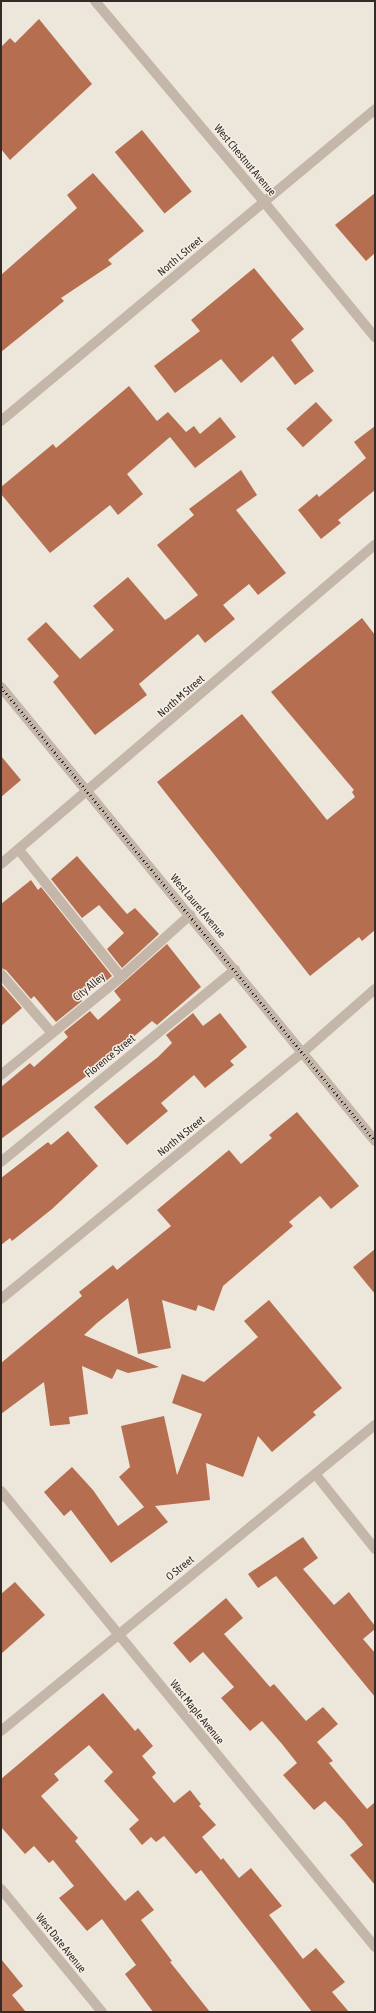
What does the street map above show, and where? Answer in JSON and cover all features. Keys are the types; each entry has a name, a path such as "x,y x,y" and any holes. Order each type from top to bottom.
{"street":[{"name":"West Chestnut Avenue","path":"95,1 375,337"},
{"name":"North L Street","path":"1,421 375,110"},
{"name":"North M Street","path":"1,864 375,545"},
{"name":"West Laurel Avenue","path":"1,687 375,1141"},
{"path":"19,850 121,977"},
{"name":"City Alley","path":"1,1075 121,977 190,915"},
{"name":"Florence Street","path":"1,1162 235,970"},
{"path":"1,974 52,1033"},
{"name":"North N Street","path":"1,1299 302,1052 375,989"},
{"name":"O Street","path":"1,1731 117,1633 316,1475 375,1425"},
{"path":"316,1475 375,1549"},
{"name":"West Maple Avenue","path":"1,1491 375,1947"},
{"name":"West Date Avenue","path":"1,1889 102,2012"}],"building":[{"path":"39,19 92,84 10,160 1,149 1,47 10,38 15,43"},
{"path":"142,130 192,191 165,213 115,152"},
{"path":"93,173 144,231 108,260 112,264 61,298 64,301 1,352 1,275 77,208 67,195"},
{"path":"375,193 375,253 366,261 335,225"},
{"path":"254,268 304,329 291,340 314,371 295,385 273,356 241,383 221,359 175,393 154,366 200,331 191,320"},
{"path":"129,386 157,421 168,412 186,432 194,426 200,434 220,417 236,437 195,468 170,437 127,474 143,494 118,515 110,505 50,553 1,494 1,487 53,444 56,448"},
{"path":"316,402 333,421 303,447 286,429"},
{"path":"375,426 375,490 338,520 341,523 321,539 298,510 317,494 319,497 366,458 354,442"},
{"path":"241,470 257,495 236,510 286,573 258,595 249,584 223,605 235,619 205,643 198,634 139,684 147,695 95,735 53,682 59,676 27,639 46,622 80,659 114,630 93,606 128,577 165,620 198,595 157,545 194,515 189,509"},
{"path":"362,618 375,635 375,930 362,941 359,937 310,976 157,782 242,714 327,820 355,797 352,792 354,790 271,692"},
{"path":"1,756 21,780 1,797"},
{"path":"77,856 127,914 135,908 159,934 122,968 107,949 124,933 99,905 82,918 51,879"},
{"path":"31,880 38,890 41,887 112,976 106,981 102,977 78,995 82,1001 56,1022 34,996 31,999 6,970 1,968 1,904"},
{"path":"167,944 201,987 157,1025 152,1021 88,1075 1,1139 1,1087 30,1063 34,1067 68,1037 64,1032 90,1011 98,1020 121,1000 114,991"},
{"path":"1,984 22,1008 1,1026"},
{"path":"193,1013 203,1026 220,1013 247,1047 230,1061 234,1065 205,1088 194,1075 161,1103 168,1111 127,1145 94,1107 158,1057 172,1043 166,1035"},
{"path":"297,1112 359,1186 331,1209 320,1196 289,1222 293,1226 223,1286 214,1311 198,1305 196,1311 162,1300 171,1348 138,1354 128,1298 97,1323 84,1335 159,1367 128,1373 117,1369 112,1379 82,1366 88,1414 69,1417 70,1424 50,1426 44,1382 1,1414 1,1363 82,1296 79,1292 113,1265 117,1270 171,1226 157,1210 229,1150 241,1164 272,1138 269,1135"},
{"path":"68,1131 98,1166 52,1209 12,1241 10,1238 1,1245 1,1178 48,1142 51,1145"},
{"path":"375,1249 375,1294 353,1267"},
{"path":"269,1300 342,1388 313,1412 316,1415 272,1452 258,1436 243,1477 206,1463 210,1500 155,1506 168,1522 111,1563 71,1510 64,1516 44,1492 72,1467 93,1490 118,1526 144,1507 119,1477 130,1467 121,1426 164,1416 177,1475 202,1414 172,1403 182,1374 204,1382 258,1337 244,1321"},
{"path":"303,1537 318,1558 303,1569 334,1605 349,1592 375,1626 375,1629 363,1639 375,1653 375,1697 276,1576 258,1588 248,1574"},
{"path":"15,1582 45,1615 1,1654 1,1594"},
{"path":"226,1598 243,1618 224,1634 270,1687 274,1684 306,1721 323,1707 338,1724 317,1742 333,1761 329,1763 367,1809 375,1802 375,1885 350,1855 363,1845 344,1821 325,1801 314,1810 283,1775 297,1763 282,1744 262,1721 250,1731 221,1698 234,1687 203,1652 190,1663 173,1643"},
{"path":"103,1693 135,1731 138,1728 153,1746 142,1756 156,1773 152,1777 174,1803 190,1790 201,1804 199,1806 216,1825 202,1837 221,1860 223,1858 239,1878 251,1868 282,1906 269,1915 303,1959 316,1948 345,1982 332,1992 349,2012 312,2012 201,1870 196,1874 164,1836 156,1842 151,1837 142,1845 129,1829 139,1820 104,1781 113,1772 89,1745 54,1774 59,1780 41,1796 78,1838 75,1841 125,1901 138,1890 154,1910 141,1920 172,1961 170,1962 210,2012 153,2012 125,1974 136,1965 102,1919 87,1931 59,1898 74,1886 53,1860 49,1863 34,1846 25,1854 1,1827 1,1779"},
{"path":"1,1959 23,1986 12,1995 26,2012 1,2012"}],"railway":[{"path":"1,687 375,1141"}]}
